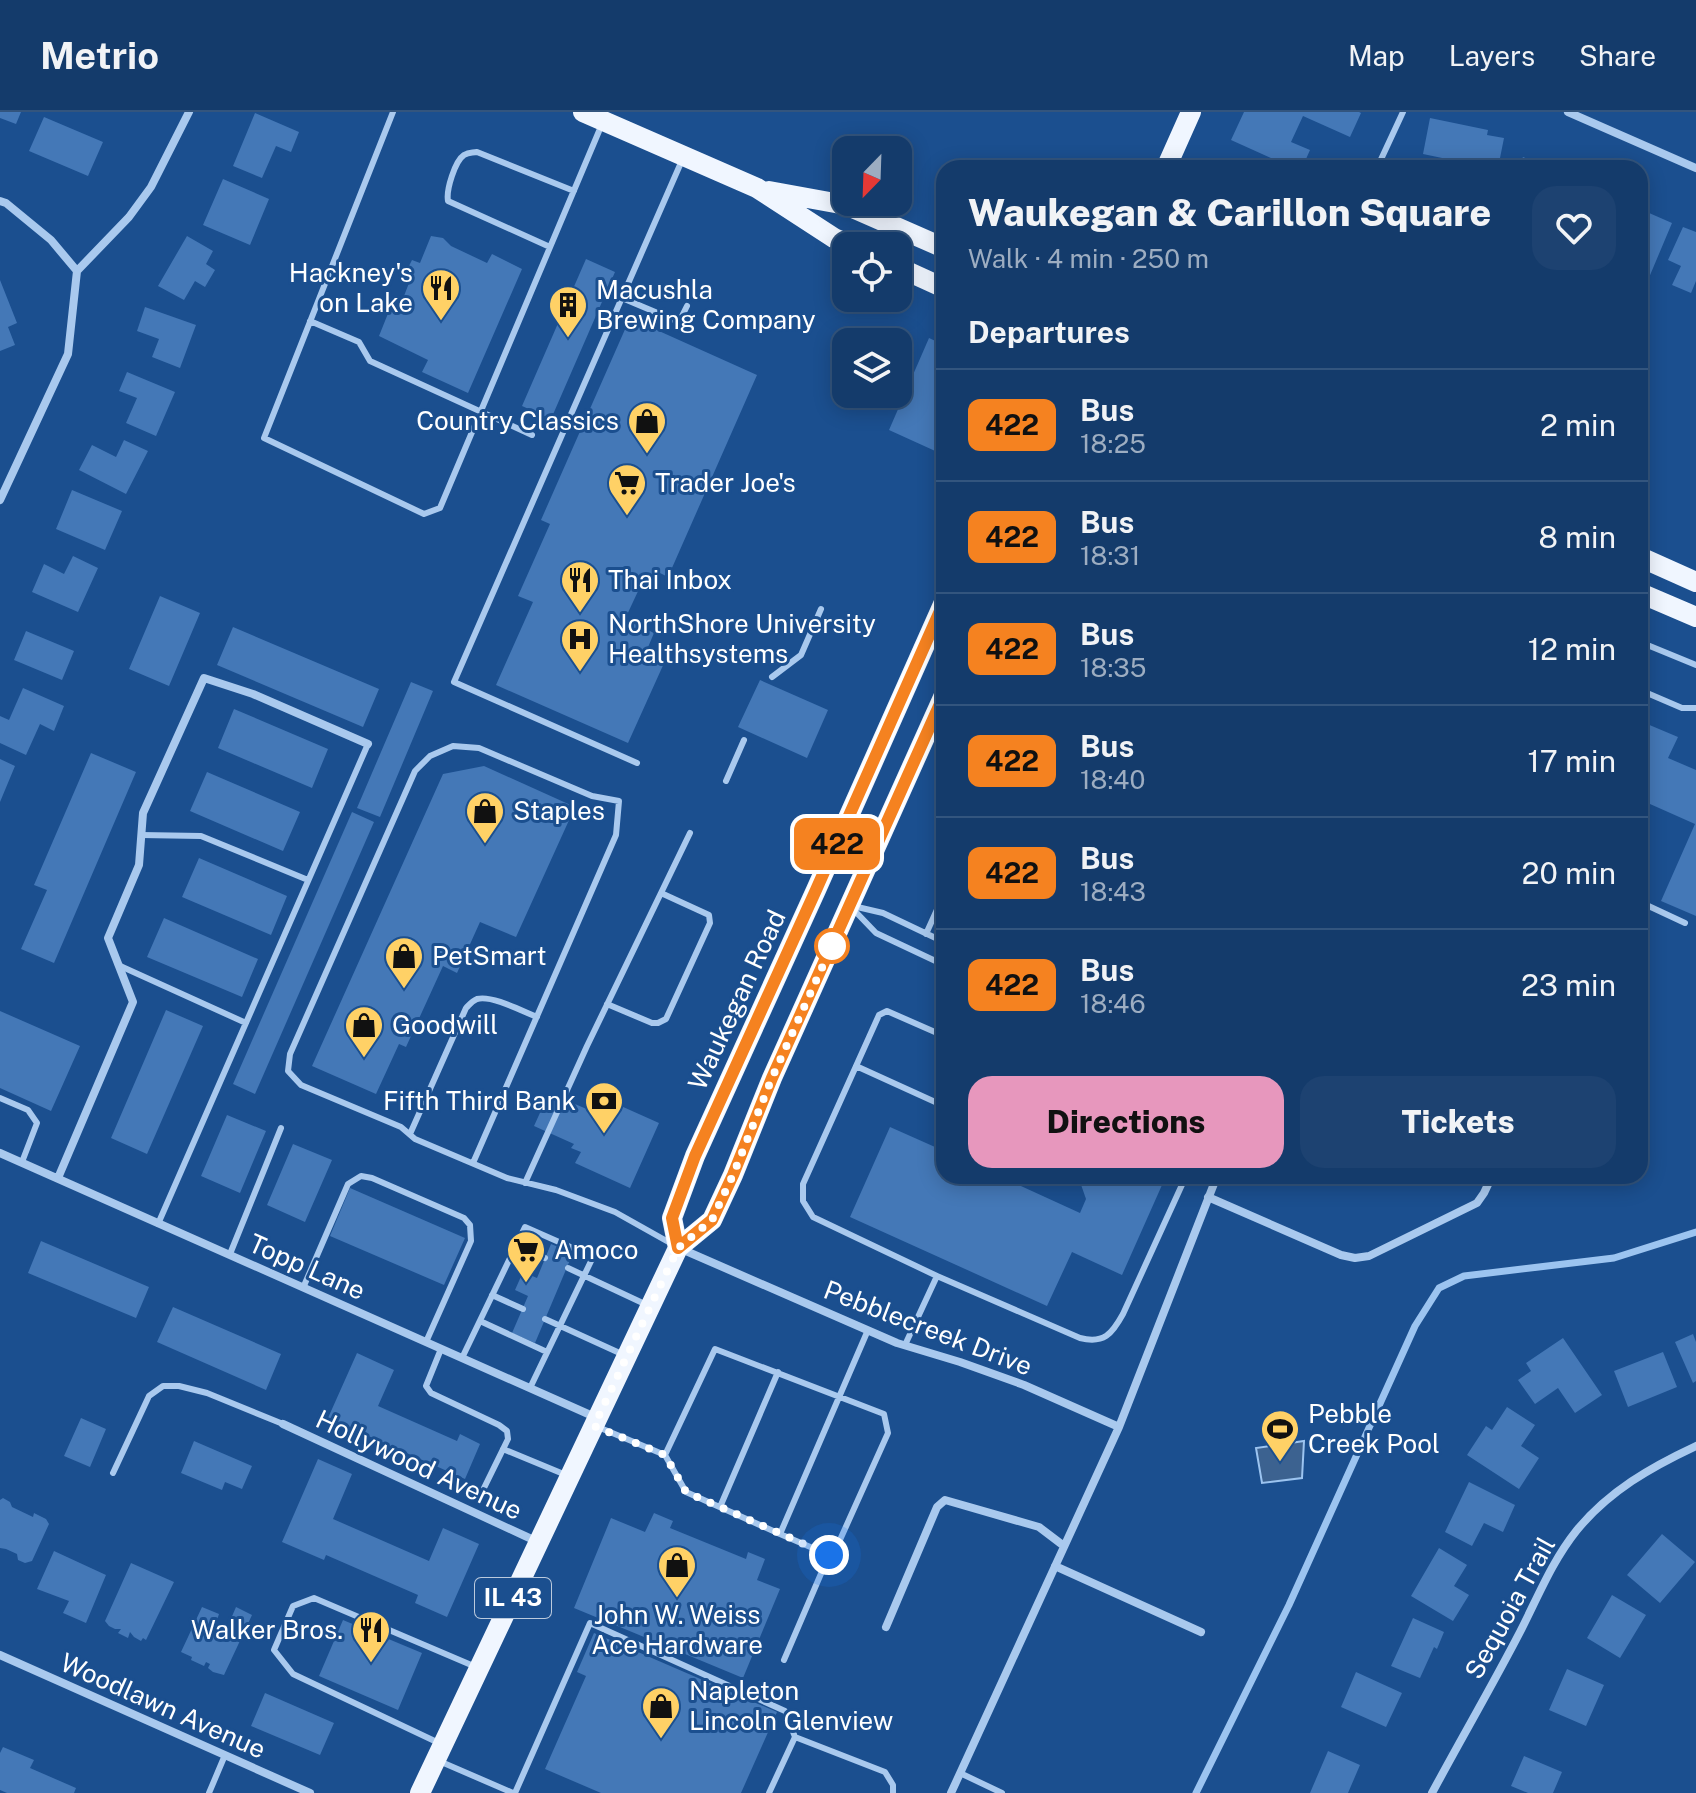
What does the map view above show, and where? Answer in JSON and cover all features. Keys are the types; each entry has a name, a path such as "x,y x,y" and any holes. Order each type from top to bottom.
{"main road":[{"path":"583,112 757,188 832,237"},
{"path":"1170,160 1191,112"},
{"path":"757,188 846,205 936,244"},
{"path":"912,273 936,284"},
{"path":"1648,561 1696,582"},
{"path":"1648,596 1696,617"},
{"name":"Waukegan Road","path":"678,1248 672,1218 695,1156 936,620"},
{"name":"Waukegan Road","path":"420,1793 678,1248 712,1220 778,1064 936,713"}],"street":[{"path":"0,500 68,354 77,271 129,217 151,187 189,112"},
{"path":"1568,112 1696,168"},
{"path":"0,201 51,240 77,271"},
{"path":"58,1178 133,1002 108,938 139,865 143,813 204,678 253,694 368,744"},
{"name":"Topp Lane","path":"0,1153 530,1388 596,1422"},
{"path":"951,1793 1119,1427 1214,1184"},
{"path":"1208,1197 1341,1255 1355,1258 1369,1256 1477,1203 1488,1184"},
{"name":"Pebblecreek Drive","path":"678,1248 868,1330 1024,1385 1119,1427"},
{"name":"Hollywood Avenue","path":"283,1424 539,1542"},
{"name":"Sequoia Trail","path":"1432,1793 1546,1578 1577,1530 1613,1495 1649,1469 1696,1446"},
{"path":"886,1627 937,1507 945,1500 1039,1527 1064,1546"},
{"path":"1055,1566 1201,1632"},
{"name":"Woodlawn Avenue","path":"0,1655 310,1793"}],"lane":[{"path":"393,112 264,438 424,514 440,508 604,121"},
{"path":"1381,160 1403,112"},
{"path":"550,247 448,201 446,192 460,158 477,152 574,191"},
{"path":"637,763 454,682 684,156"},
{"path":"622,298 679,322 687,306"},
{"path":"310,321 359,342 370,361 532,435"},
{"path":"772,677 801,655 821,609"},
{"path":"1648,645 1696,665"},
{"path":"1648,693 1682,708 1696,708"},
{"path":"726,781 744,740"},
{"path":"158,1224 368,744"},
{"path":"473,1163 616,835 619,801 592,796 479,748 453,746 430,756 415,771 290,1054 288,1071 301,1085 401,1127 415,1139 507,1178 556,1190 615,1212 678,1248"},
{"path":"525,1183 690,833"},
{"path":"141,835 201,836 308,880"},
{"path":"607,1004 652,1023 666,1019 710,923 709,915 661,893"},
{"path":"850,906 883,913 936,938"},
{"path":"850,906 876,933 936,961"},
{"path":"1648,906 1685,923"},
{"path":"926,934 936,912"},
{"path":"118,965 246,1023"},
{"path":"410,1134 466,1008 474,1000 498,1001 537,1017"},
{"path":"936,1032 887,1011 879,1015 803,1184 803,1201 813,1217 937,1276 1091,1341 1103,1339 1123,1314 1182,1184"},
{"path":"856,1066 936,1102"},
{"path":"0,1098 28,1110 37,1123 22,1162"},
{"path":"230,1254 281,1128"},
{"path":"303,1288 348,1184 361,1176 464,1218 470,1225 471,1241 426,1342"},
{"path":"462,1358 525,1227 593,1257 530,1388"},
{"path":"517,1244 545,1258"},
{"path":"568,1268 650,1307"},
{"path":"905,1345 937,1276"},
{"path":"492,1295 523,1309"},
{"path":"545,1319 628,1356"},
{"path":"480,1321 547,1352"},
{"path":"780,1534 868,1330"},
{"path":"441,1349 426,1386 431,1393 507,1431 508,1439 483,1490"},
{"path":"665,1455 715,1349 884,1414 888,1433 835,1551 829,1555 784,1660"},
{"path":"720,1507 778,1372"},
{"path":"113,1473 149,1396 163,1386 179,1386 207,1393 283,1424"},
{"path":"596,1422 665,1455 686,1492 829,1555"},
{"path":"503,1449 570,1477"},
{"path":"479,1669 314,1598 293,1606 274,1650 293,1674 514,1793 590,1623 785,1711 795,1737 769,1793"},
{"path":"795,1737 885,1772 893,1785 893,1793"},
{"path":"209,1793 225,1755"},
{"path":"960,1773 1002,1793"}],"water":[{"name":"Pebble Creek Pool","path":"1304,1441 1302,1478 1262,1483 1256,1448"}],"building":[{"path":"0,112 21,112 16,124 0,118"},
{"path":"1244,112 1361,113 1350,137 1303,116 1291,142 1310,150 1306,160 1275,160 1231,140"},
{"path":"255,113 299,132 291,152 276,146 262,178 233,166"},
{"path":"44,117 103,142 88,176 29,151"},
{"path":"1430,118 1488,130 1487,135 1504,138 1500,160 1452,160 1423,154"},
{"path":"223,179 269,199 250,245 203,225"},
{"path":"1648,212 1672,223 1648,280"},
{"path":"1683,227 1696,232 1696,281 1691,293 1672,285 1681,266 1668,260"},
{"path":"187,236 213,251 206,264 215,270 205,287 195,281 184,300 158,286"},
{"name":"Hackney's on Lake","path":"431,236 443,238 451,246 487,263 492,254 522,269 468,393 422,372 428,360 379,336 391,306 399,309 409,283 402,280 412,260 420,263"},
{"name":"Macushla Brewing Company","path":"586,259 615,272 551,419 522,406"},
{"path":"0,280 17,323 8,327 15,345 0,351"},
{"path":"145,307 196,325 180,368 152,357 159,339 137,331"},
{"path":"630,318 757,375 668,577 658,572 650,591 640,587 625,619 654,633 646,652 665,661 628,743 496,685 533,602 518,596 550,524 541,520"},
{"path":"929,338 936,341 936,451 889,430 899,408 912,408 912,377"},
{"path":"127,372 175,392 156,436 126,423 137,398 119,391"},
{"path":"124,440 148,451 126,494 79,470 92,445 116,457"},
{"path":"72,490 122,511 105,550 56,529"},
{"path":"73,556 98,568 78,612 32,592 44,564 64,574"},
{"path":"160,596 200,613 169,686 129,669"},
{"path":"233,627 379,689 363,727 217,665"},
{"path":"26,631 74,651 62,680 14,660"},
{"path":"760,680 828,710 807,758 738,727"},
{"path":"411,682 433,691 380,817 357,808"},
{"path":"23,688 64,706 54,731 40,724 26,755 0,743 0,716 9,720"},
{"path":"234,709 328,749 312,788 218,748"},
{"path":"1648,724 1678,737 1668,758 1696,770 1696,916 1661,901 1695,824 1650,804 1648,809"},
{"path":"91,753 136,772 54,963 21,949 47,890 34,885"},
{"path":"0,759 15,766 0,802"},
{"path":"484,766 575,807 516,937 480,922 457,973 443,966 406,1047 399,1044 376,1094 312,1066 443,774"},
{"path":"207,772 300,812 283,851 190,811"},
{"path":"352,812 374,822 255,1094 233,1084"},
{"path":"199,858 287,896 271,935 182,897"},
{"path":"164,918 258,959 242,997 147,957"},
{"path":"166,1010 203,1026 147,1154 111,1138"},
{"path":"0,1011 80,1046 51,1111 0,1088"},
{"name":"Fifth Third Bank","path":"549,1093 589,1110 591,1105 598,1108 603,1098 659,1123 630,1188 575,1163 581,1152 571,1148 574,1144 534,1126"},
{"path":"227,1115 266,1131 240,1193 201,1176"},
{"path":"890,1127 936,1147 936,1184 1017,1184 1080,1213 1086,1199 1081,1184 1162,1184 1122,1275 1072,1252 1047,1306 850,1217"},
{"path":"293,1144 332,1160 305,1222 267,1205"},
{"path":"350,1188 465,1238 444,1285 330,1236"},
{"path":"41,1241 149,1287 136,1318 28,1273"},
{"name":"Amoco","path":"551,1244 573,1253 535,1343 512,1333 528,1296 515,1290 523,1272 537,1278"},
{"path":"173,1307 281,1354 266,1390 157,1342"},
{"path":"1693,1334 1696,1342 1696,1381 1693,1383 1675,1342"},
{"path":"1563,1338 1602,1395 1575,1413 1558,1388 1535,1404 1518,1380 1531,1371 1526,1363"},
{"path":"1663,1352 1677,1387 1628,1407 1614,1371"},
{"path":"357,1353 394,1370 378,1406 457,1441 460,1434 480,1444 465,1479 328,1418"},
{"path":"1507,1407 1535,1425 1521,1446 1539,1458 1519,1489 1467,1455 1486,1426 1492,1430"},
{"path":"81,1418 106,1429 90,1467 64,1456"},
{"path":"194,1441 252,1466 242,1489 225,1482 222,1490 181,1473"},
{"path":"318,1459 352,1474 333,1519 429,1561 443,1528 479,1544 447,1617 415,1603 418,1595 326,1555 324,1560 282,1542"},
{"path":"1469,1482 1515,1505 1503,1532 1484,1523 1472,1546 1445,1532"},
{"path":"3,1498 12,1507 33,1517 34,1513 49,1524 32,1561 25,1563 18,1560 17,1554 0,1548 0,1500"},
{"name":"John W. Weiss Ace Hardware","path":"654,1513 673,1521 670,1528 746,1559 748,1552 765,1559 757,1580 780,1589 743,1678 574,1608 611,1518 645,1532"},
{"path":"1662,1534 1695,1562 1660,1603 1627,1575"},
{"path":"1439,1548 1467,1565 1454,1586 1469,1595 1453,1621 1411,1596"},
{"path":"54,1551 106,1575 86,1623 63,1613 69,1601 37,1589"},
{"path":"131,1563 174,1582 146,1640 143,1638 141,1641 130,1632 128,1638 118,1633 121,1629 109,1626 105,1621"},
{"path":"1612,1595 1646,1615 1620,1658 1587,1638"},
{"path":"202,1607 219,1614 216,1623 227,1628 236,1607 252,1615 224,1675 213,1672 208,1668 210,1664 206,1662 204,1666 181,1652"},
{"path":"1413,1618 1444,1632 1420,1678 1391,1666"},
{"name":"Walker Bros.","path":"343,1620 422,1653 398,1710 319,1676"},
{"name":"Napleton Lincoln Glenview","path":"594,1633 777,1712 741,1793 601,1793 545,1769 586,1676 577,1672"},
{"path":"1567,1669 1604,1685 1586,1726 1549,1710"},
{"path":"1356,1672 1402,1693 1386,1727 1341,1707"},
{"path":"265,1693 334,1723 320,1755 251,1726"},
{"path":"3,1747 34,1760 30,1768 76,1788 74,1793 7,1793 0,1790 0,1753"},
{"path":"1328,1751 1360,1765 1348,1793 1310,1793"},
{"path":"1524,1756 1562,1772 1553,1793 1528,1793 1511,1786"}],"waterway":[{"path":"1196,1793 1289,1605 1415,1326 1439,1288 1464,1276 1614,1258 1696,1232"}],"bus line":[{"name":"422","path":"936,620 695,1156 672,1218 678,1248 712,1220 772,1078 936,713"}],"place":[{"name":"Hackney's on Lake","path":"441,322"},
{"name":"Macushla Brewing Company","path":"568,339"},
{"name":"Country Classics","path":"647,455"},
{"name":"Trader Joe's","path":"627,517"},
{"name":"Thai Inbox","path":"580,614"},
{"name":"NorthShore University Healthsystems","path":"580,673"},
{"name":"Staples","path":"485,845"},
{"name":"PetSmart","path":"404,990"},
{"name":"Goodwill","path":"364,1059"},
{"name":"Fifth Third Bank","path":"604,1135"},
{"name":"Amoco","path":"526,1284"},
{"name":"Pebble Creek Pool","path":"1280,1463"},
{"name":"John W. Weiss Ace Hardware","path":"677,1599"},
{"name":"Walker Bros.","path":"371,1664"},
{"name":"Napleton Lincoln Glenview","path":"661,1740"}],"route":[{"path":"829,1555 686,1492 665,1455 594,1426 678,1248 712,1220 834,941 832,946"}]}
